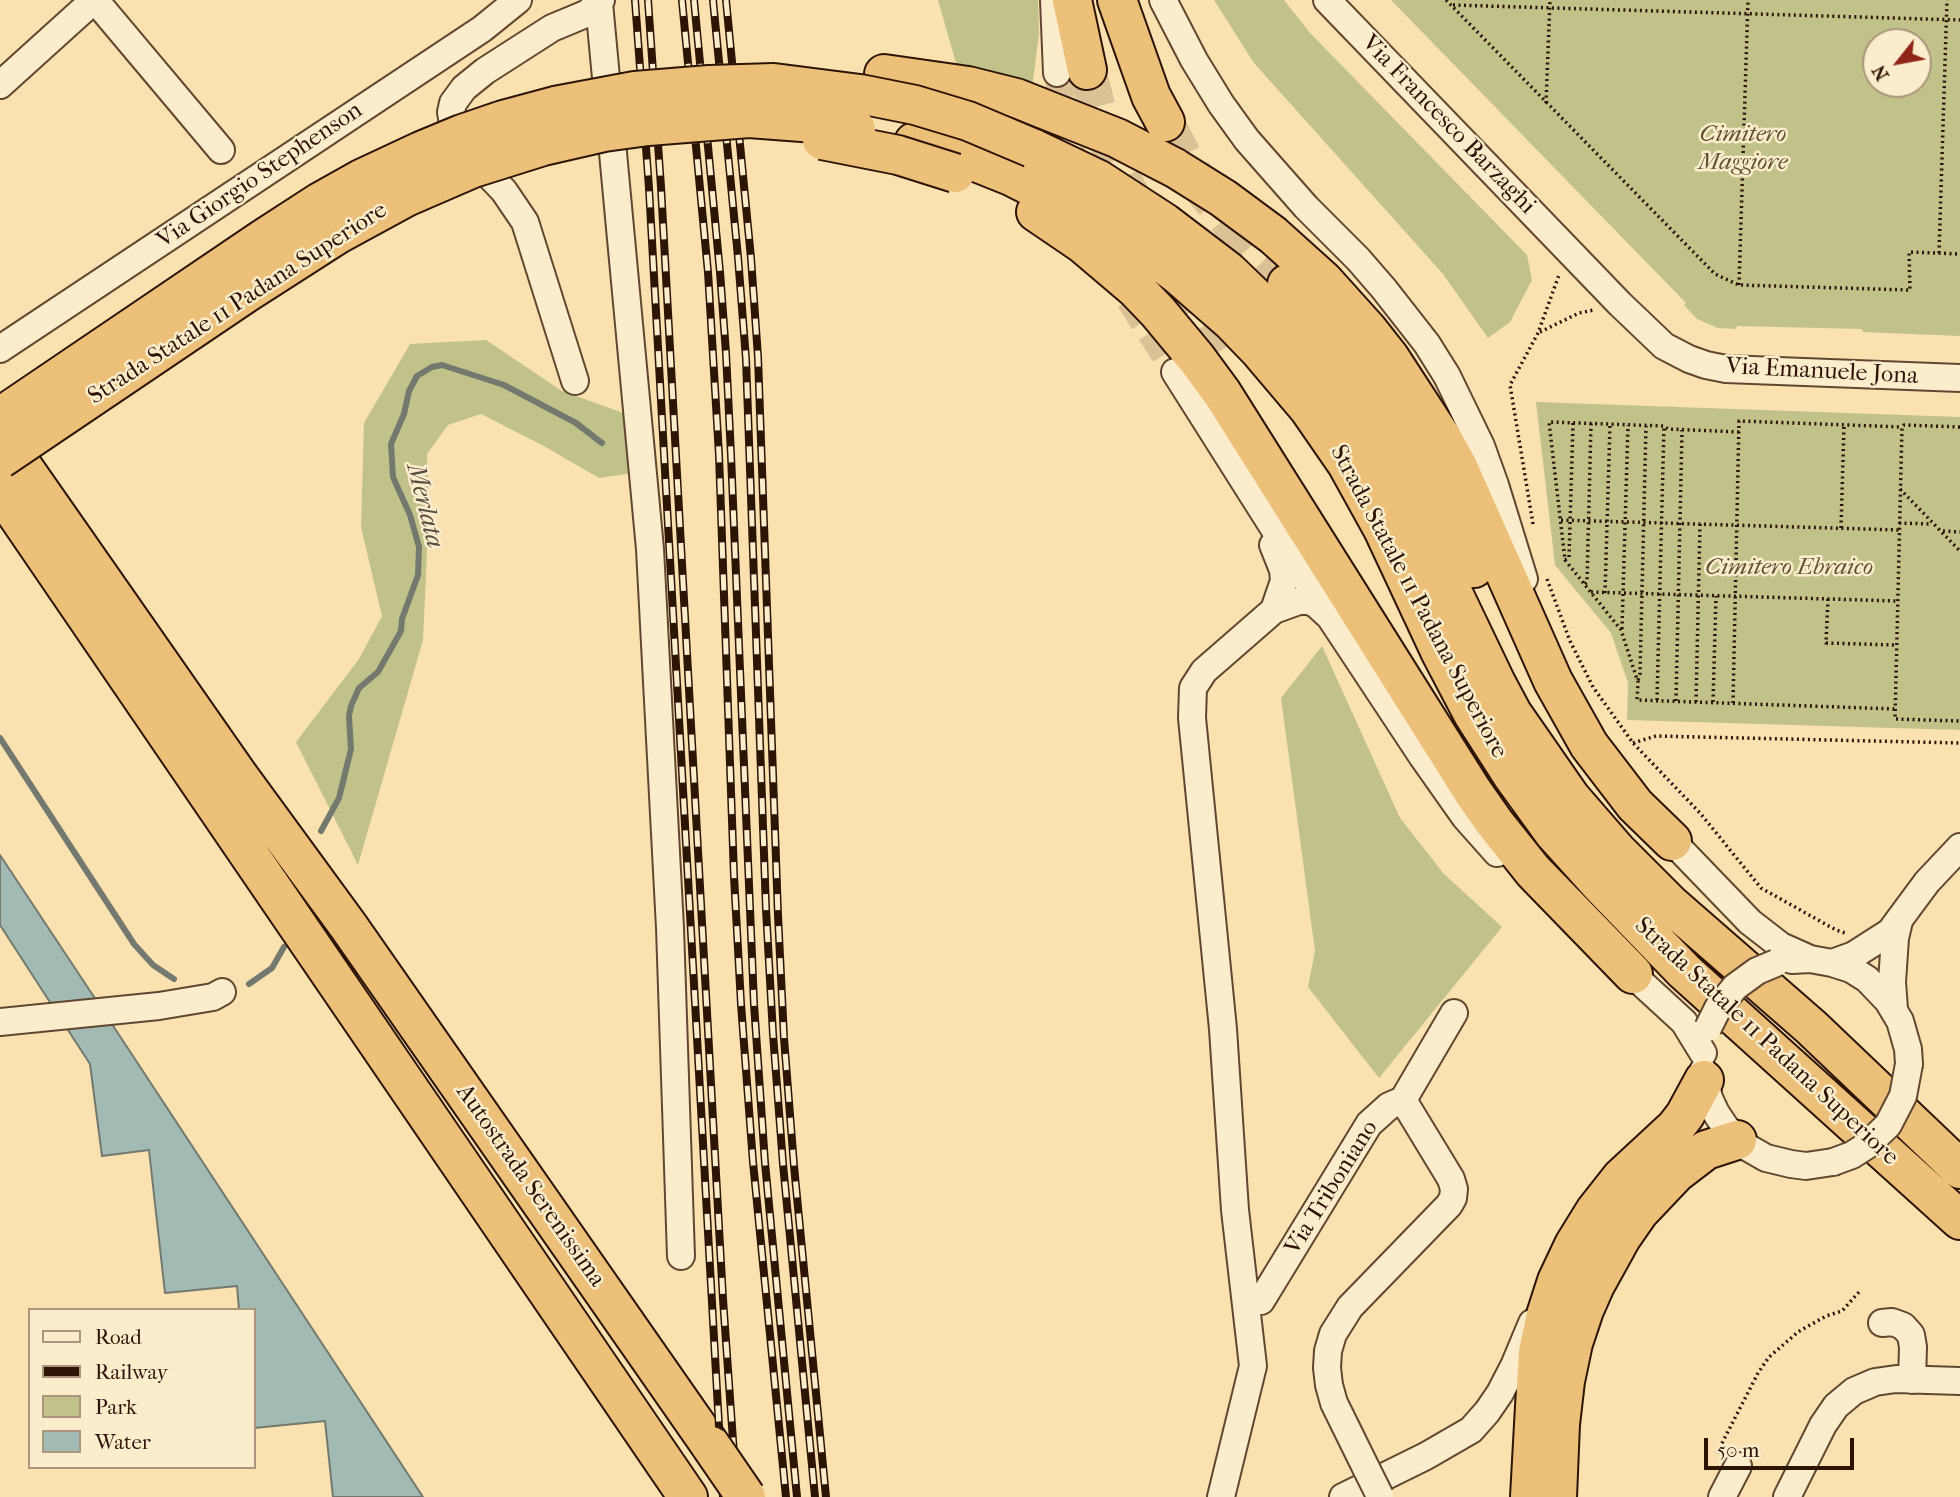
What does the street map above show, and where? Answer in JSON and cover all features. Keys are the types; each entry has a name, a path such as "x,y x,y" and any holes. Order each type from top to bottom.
{"highway":[{"path":"1072,0 1072,71"},
{"path":"1117,0 1151,96 1165,122"},
{"path":"601,115 668,74 714,68 884,74 968,86 1016,98 1117,138 1202,184 1248,216 1323,280 1361,321 1409,384 1458,467 1540,653 1583,736 1635,805 1672,841"},
{"name":"Strada Statale 11 Padana Superiore","path":"0,459 246,293 370,215 473,168 543,146 601,115 635,91 746,83 824,88 943,112 1064,162 1123,194 1196,244 1256,296 1310,354 1354,411 1389,465 1512,713 1551,771 1594,825 1670,905 1811,1027 1960,1170"},
{"name":"Strada Statale 11 Padana Superiore","path":"0,416 263,239 361,179 472,131 555,106 648,126 749,118 815,123 887,135 956,154 1011,176 1118,233 1177,274 1232,322 1292,387 1328,436 1366,497 1459,688 1492,745 1554,833 1684,971 1960,1220"},
{"path":"601,115 666,140 794,137 833,141 898,155 955,173 1010,198 1083,244 1136,289 1198,359 1480,802 1533,871 1633,974"},
{"path":"1287,284 1348,352 1416,453 1463,542 1527,686 1560,746 1593,797 1639,850 1811,1027"},
{"path":"1220,351 1442,699 1522,817 1596,896 1684,971"},
{"path":"0,390 250,761 349,927"},
{"path":"0,434 222,752 349,927"},
{"path":"2,493 688,1497"},
{"name":"Autostrada Serenissima","path":"349,927 747,1497"},
{"path":"1530,1497 1538,1352 1557,1281 1594,1211 1621,1178 1675,1128 1685,1115 1705,1054"},
{"path":"1557,1497 1565,1381 1573,1343 1595,1285 1639,1212 1676,1172 1706,1150 1737,1140"}],"street":[{"path":"0,85 94,0 221,150"},
{"path":"1054,0 1072,71"},
{"path":"1163,0 1194,60 1247,140 1407,316 1447,376 1485,459 1531,602 1561,672 1607,754 1672,841 1750,922 1781,946 1821,961 1851,969 1867,979 1894,1009 1905,1034 1909,1064 1903,1096 1888,1125 1866,1146 1833,1162 1806,1166 1779,1162 1754,1152 1737,1140 1712,1105 1705,1054 1718,1008 1735,987 1757,971 1776,963 1821,961 1854,955 1890,930 1927,882 1960,847"},
{"name":"Via Francesco Barzaghi","path":"1327,0 1569,250"},
{"path":"575,380 525,222 504,191 465,150 454,131 451,112 453,103 464,88 485,71 552,28 578,18 600,2"},
{"path":"600,2 650,549 670,928 681,1256"},
{"name":"Via Giorgio Stephenson","path":"0,349 512,6"},
{"name":"Via Emanuele Jona","path":"1569,250 1664,346 1706,365 1726,369 1960,378"},
{"path":"1175,372 1330,617 1465,817 1534,890 1575,928 1633,974 1684,1022 1705,1054"},
{"path":"1235,466 1283,570 1284,581 1274,610"},
{"path":"1221,1497 1254,1366 1235,1210 1223,1029 1192,718 1193,688 1203,671 1274,610 1299,601 1310,601 1330,617"},
{"path":"1890,930 1894,1009"},
{"path":"0,1022 104,1012 213,997 222,992"},
{"name":"Via Triboniano","path":"1261,1301 1369,1124 1389,1106 1404,1100 1454,1013"},
{"path":"1380,1496 1334,1403 1328,1385 1328,1351 1340,1320 1350,1307 1453,1198 1451,1179 1404,1100"},
{"path":"1343,1497 1455,1441 1471,1430 1487,1412 1514,1366 1541,1301 1574,1245"},
{"path":"1882,1323 1892,1322 1903,1326 1911,1335 1912,1380"},
{"path":"1787,1497 1823,1425 1836,1406 1854,1391 1875,1382 1896,1379 1960,1381"},
{"path":"1722,1497 1727,1461"}],"path":[{"path":"1446,0 1715,274 1739,285 1910,290 1909,252 1960,254"},
{"path":"1546,103 1550,0"},
{"path":"1739,285 1748,0"},
{"path":"1939,253 1947,0"},
{"path":"1450,5 1960,20"},
{"path":"1534,530 1510,385 1538,333 1569,250"},
{"path":"1538,333 1579,313 1620,304"},
{"path":"1733,703 1740,421 1960,427"},
{"path":"1638,682 1621,630 1565,560 1549,422 1646,425 1664,426 1668,429 1739,432"},
{"path":"1565,560 1569,558 1573,423"},
{"path":"1585,584 1591,423"},
{"path":"1605,593 1610,424"},
{"path":"1621,630 1628,425"},
{"path":"1646,425 1640,674 1637,700 1895,709"},
{"path":"1841,528 1843,425"},
{"path":"1657,701 1664,426"},
{"path":"1902,427 1895,719 1960,721"},
{"path":"1676,701 1682,429"},
{"path":"1900,489 1960,551"},
{"path":"1560,520 1899,530"},
{"path":"1899,523 1934,524"},
{"path":"1696,702 1700,524"},
{"path":"1941,531 1960,532"},
{"path":"1543,568 1570,641 1593,687 1633,743 1700,813 1761,888 1836,930 1853,936 1890,930"},
{"path":"1591,592 1898,601"},
{"path":"1713,702 1716,596"},
{"path":"1828,599 1826,643 1896,645"},
{"path":"1633,743 1656,736 1960,743"},
{"path":"1727,1461 1758,1373 1769,1357 1798,1332 1826,1316 1842,1311 1859,1292"}],"green space":[{"path":"938,0 1038,0 1039,33 1032,88 958,70"},
{"path":"1214,0 1284,0 1310,33 1527,255 1532,280 1510,322 1488,338 1443,274 1254,63"},
{"name":"Cimitero Maggiore","path":"1391,0 1960,0 1960,336 1863,332 1862,329 1737,326 1736,329 1718,328 1697,319 1684,305 1686,303"},
{"path":"486,340 562,391 629,415 633,473 599,478 481,414 448,425 427,454 429,507 423,640 358,865 296,742 359,659 382,616 361,527 364,423 410,344"},
{"name":"Cimitero Ebraico","path":"1536,402 1960,417 1960,730 1627,720 1628,683 1611,633 1555,565"},
{"path":"1322,646 1400,818 1444,874 1502,927 1379,1078 1308,987 1315,951 1281,698"}],"water":[{"path":"0,855 423,1497 333,1497 325,1421 256,1428 256,1308 239,1308 237,1286 165,1293 149,1150 102,1156 90,1064 0,925"}],"waterway":[{"name":"Merlata","path":"321,831 339,798 351,749 351,706 359,688 378,672 401,631 402,619 418,575 419,547 410,515 393,477 391,444 404,414 409,391 417,376 432,367 442,365 504,385 576,423 602,443"},
{"name":"Merlata","path":"0,738 134,944 153,965 174,979"},
{"name":"Merlata","path":"249,984 272,968 284,947"}],"tunnel":[{"path":"1087,70 1099,117 1122,178 1142,218"},
{"path":"1057,73 1064,121 1079,177"},
{"path":"1165,122 1202,188 1253,250 1287,284"},
{"path":"1175,277 1220,351"},
{"path":"1129,300 1175,372"}],"railway":[{"path":"635,0 649,188 723,1497"},
{"path":"648,0 661,187 723,1299 737,1497"},
{"path":"682,0 708,272 719,455 741,1004 753,1162 786,1497"},
{"path":"694,0 726,353 754,1004 765,1163 797,1497"},
{"path":"713,0 746,359 773,1034 815,1497"},
{"path":"726,0 758,357 784,1038 826,1497"}]}
